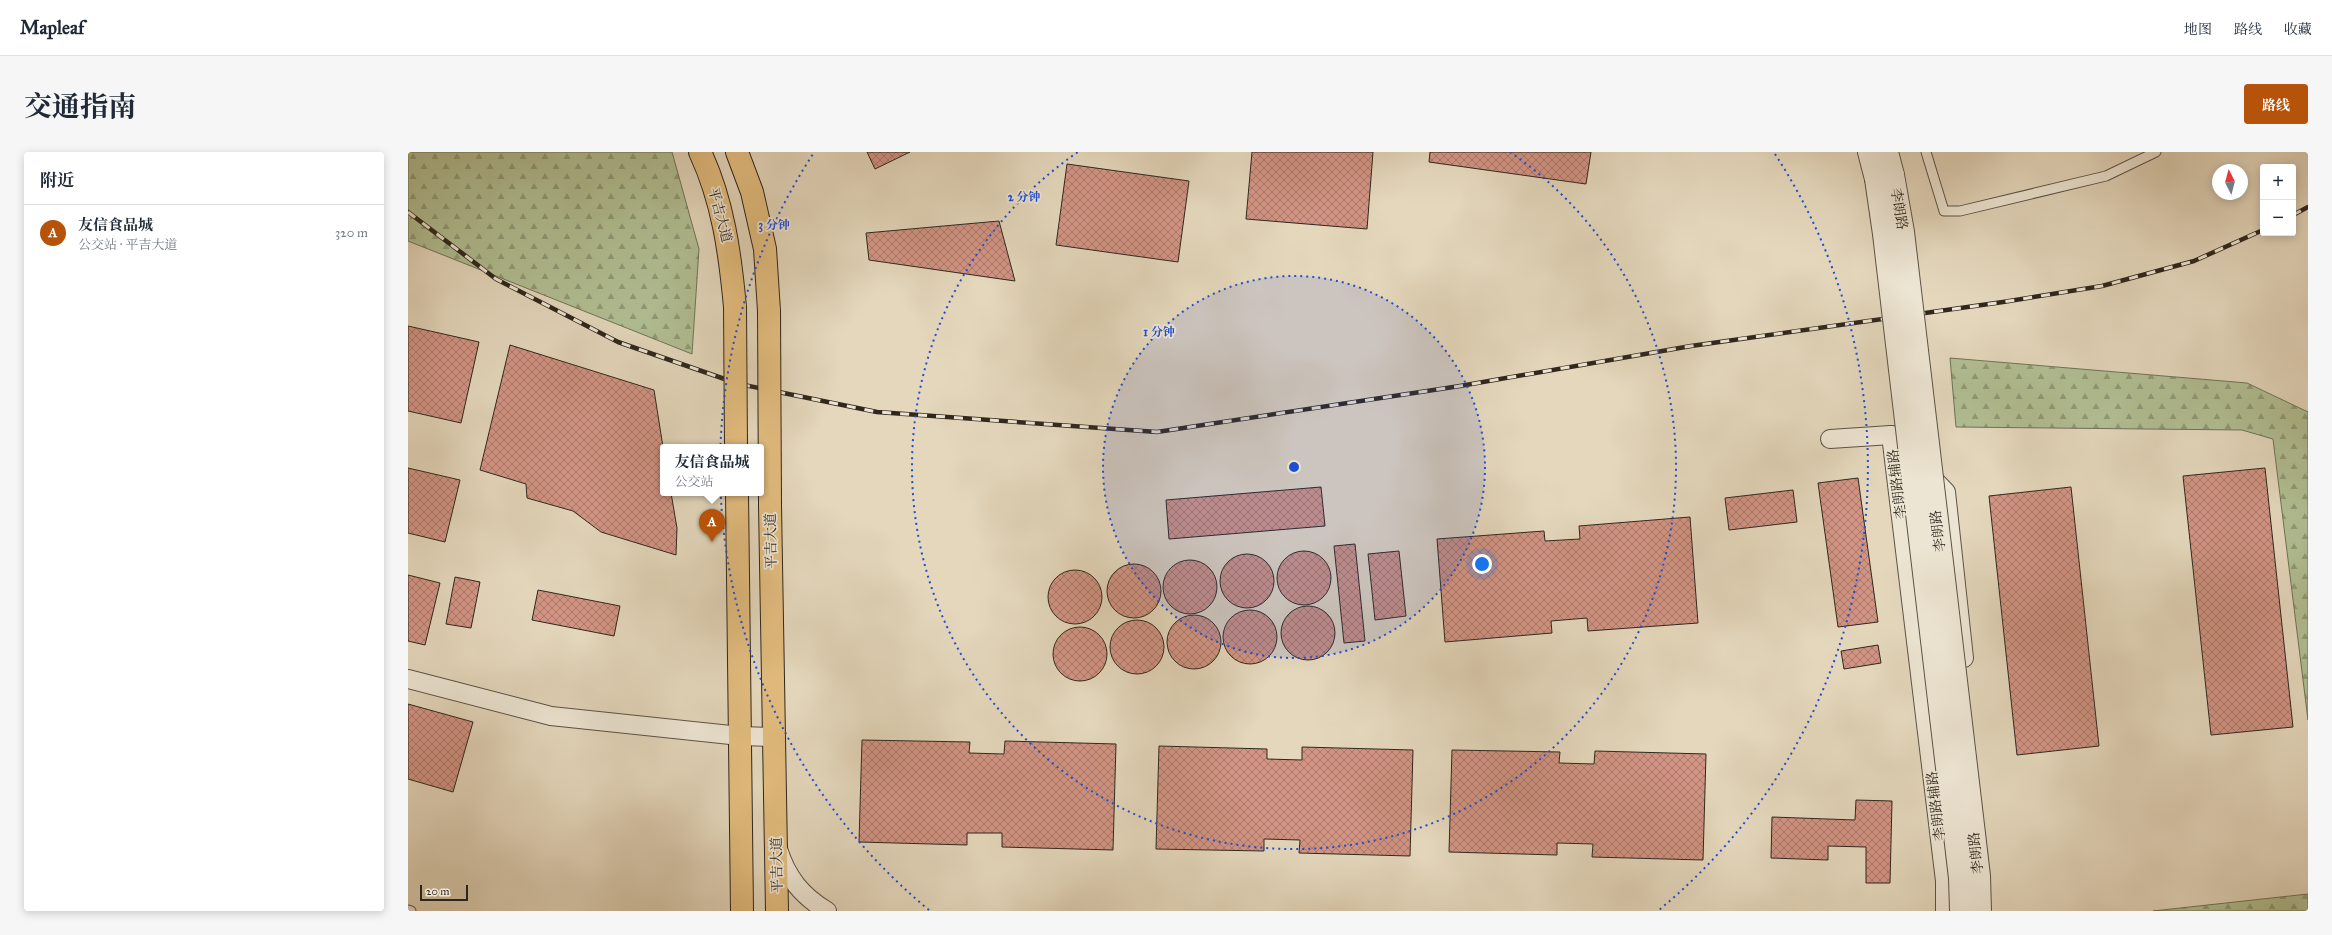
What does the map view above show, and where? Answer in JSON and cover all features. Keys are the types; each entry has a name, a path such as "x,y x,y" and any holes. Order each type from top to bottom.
{"main road":[{"name":"平吉大道","path":"700,152 719,202 731,254 735,306 736,444"},
{"name":"平吉大道","path":"737,152 752,192 765,249 769,311 773,737 777,911"},
{"path":"737,496 742,911"}],"street":[{"name":"李朗路","path":"1869,152 1885,177 1909,287 1978,876 1980,911"},
{"name":"李朗路","path":"1887,152 1884,234 1958,855 1961,911"},
{"path":"1830,439 1891,435"},
{"name":"李朗路辅路","path":"1891,435 1945,881 1945,911"},
{"name":"李朗路辅路","path":"1891,435 1946,492 1988,870 1990,911"},
{"path":"408,679 551,716 740,736 773,737"},
{"path":"776,843 784,865 795,885 811,901 827,911"}],"lane":[{"path":"1926,152 1944,211 1960,211 2106,176 2156,152"}],"green space":[{"path":"408,152 672,152 699,249 692,354 408,241"},
{"path":"1950,358 2247,383 2308,412 2308,720 2273,439 2242,430 1956,427"},
{"path":"2308,894 2308,911 2153,911"}],"building":[{"path":"867,152 910,152 875,169"},
{"path":"1252,152 1373,152 1367,229 1246,219"},
{"path":"1430,152 1591,152 1586,184 1429,162"},
{"path":"1067,164 1189,181 1178,262 1056,245"},
{"path":"999,221 1015,281 869,260 866,233"},
{"path":"408,326 479,342 461,423 408,411"},
{"path":"510,345 654,390 663,444 660,444 660,496 672,496 677,528 676,555 601,532 573,511 527,498 526,484 480,470"},
{"path":"408,468 460,480 445,542 408,533"},
{"path":"2265,468 2293,727 2211,735 2183,476"},
{"path":"1858,478 1878,622 1838,627 1818,483"},
{"path":"1321,487 1325,526 1169,539 1166,500"},
{"path":"2071,487 2099,746 2017,755 1989,496"},
{"path":"1793,490 1797,522 1729,530 1725,498"},
{"path":"1690,517 1698,623 1588,631 1587,618 1551,621 1552,633 1445,642 1437,539 1544,531 1545,541 1580,539 1579,526"},
{"path":"1355,544 1365,641 1344,643 1334,546"},
{"path":"1299,551 1309,551 1319,555 1327,563 1331,573 1331,583 1327,593 1319,601 1309,605 1299,605 1289,601 1281,593 1277,583 1277,573 1281,563 1289,555"},
{"path":"1399,551 1406,616 1375,620 1368,554"},
{"path":"1242,554 1252,554 1262,558 1270,566 1274,576 1274,586 1270,596 1262,604 1252,608 1242,608 1232,604 1224,596 1220,586 1220,576 1224,566 1232,558"},
{"path":"1185,560 1195,560 1205,564 1213,572 1217,582 1217,592 1213,602 1205,610 1195,614 1185,614 1175,610 1167,602 1163,592 1163,582 1167,572 1175,564"},
{"path":"1129,564 1139,564 1149,568 1157,576 1161,586 1161,596 1157,606 1149,614 1139,618 1129,618 1119,614 1111,606 1107,596 1107,586 1111,576 1119,568"},
{"path":"1070,570 1080,570 1090,574 1098,582 1102,592 1102,602 1098,612 1090,620 1080,624 1070,624 1060,620 1052,612 1048,602 1048,592 1052,582 1060,574"},
{"path":"408,575 440,583 425,645 408,641"},
{"path":"455,577 480,582 471,628 446,624"},
{"path":"538,590 620,606 614,636 532,620"},
{"path":"1303,606 1313,606 1323,610 1331,618 1335,628 1335,638 1331,648 1323,656 1313,660 1303,660 1293,656 1285,648 1281,638 1281,628 1285,618 1293,610"},
{"path":"1245,610 1255,610 1265,614 1273,622 1277,632 1277,642 1273,652 1265,660 1255,664 1245,664 1235,660 1227,652 1223,642 1223,632 1227,622 1235,614"},
{"path":"1189,615 1199,615 1209,619 1217,627 1221,637 1221,647 1217,657 1209,665 1199,669 1189,669 1179,665 1171,657 1167,647 1167,637 1171,627 1179,619"},
{"path":"1132,620 1142,620 1152,624 1160,632 1164,642 1164,652 1160,662 1152,670 1142,674 1132,674 1122,670 1114,662 1110,652 1110,642 1114,632 1122,624"},
{"path":"1075,627 1085,627 1095,631 1103,639 1107,649 1107,659 1103,669 1095,677 1085,681 1075,681 1065,677 1057,669 1053,659 1053,649 1057,639 1065,631"},
{"path":"1878,645 1881,663 1844,669 1841,651"},
{"path":"408,704 473,722 453,792 408,779"},
{"path":"862,740 970,742 969,753 1004,754 1005,741 1116,744 1113,850 1002,847 1002,833 967,833 967,845 859,842"},
{"path":"1159,746 1267,749 1267,759 1302,760 1302,747 1413,750 1410,856 1299,853 1300,840 1264,839 1264,851 1156,849"},
{"path":"1452,750 1560,752 1559,763 1594,764 1595,751 1706,754 1703,860 1592,857 1593,844 1557,843 1557,855 1449,852"},
{"path":"1856,800 1892,801 1890,883 1866,883 1866,847 1828,846 1828,860 1771,858 1772,817 1855,820"}],"railway":[{"path":"2296,213 2308,207"},
{"path":"408,212 496,279 618,342 739,384 877,412 1157,432 1460,386 1691,346 2003,302 2102,286 2194,261 2260,231"}],"place":[{"name":"友信食品城","path":"712,542"}]}
